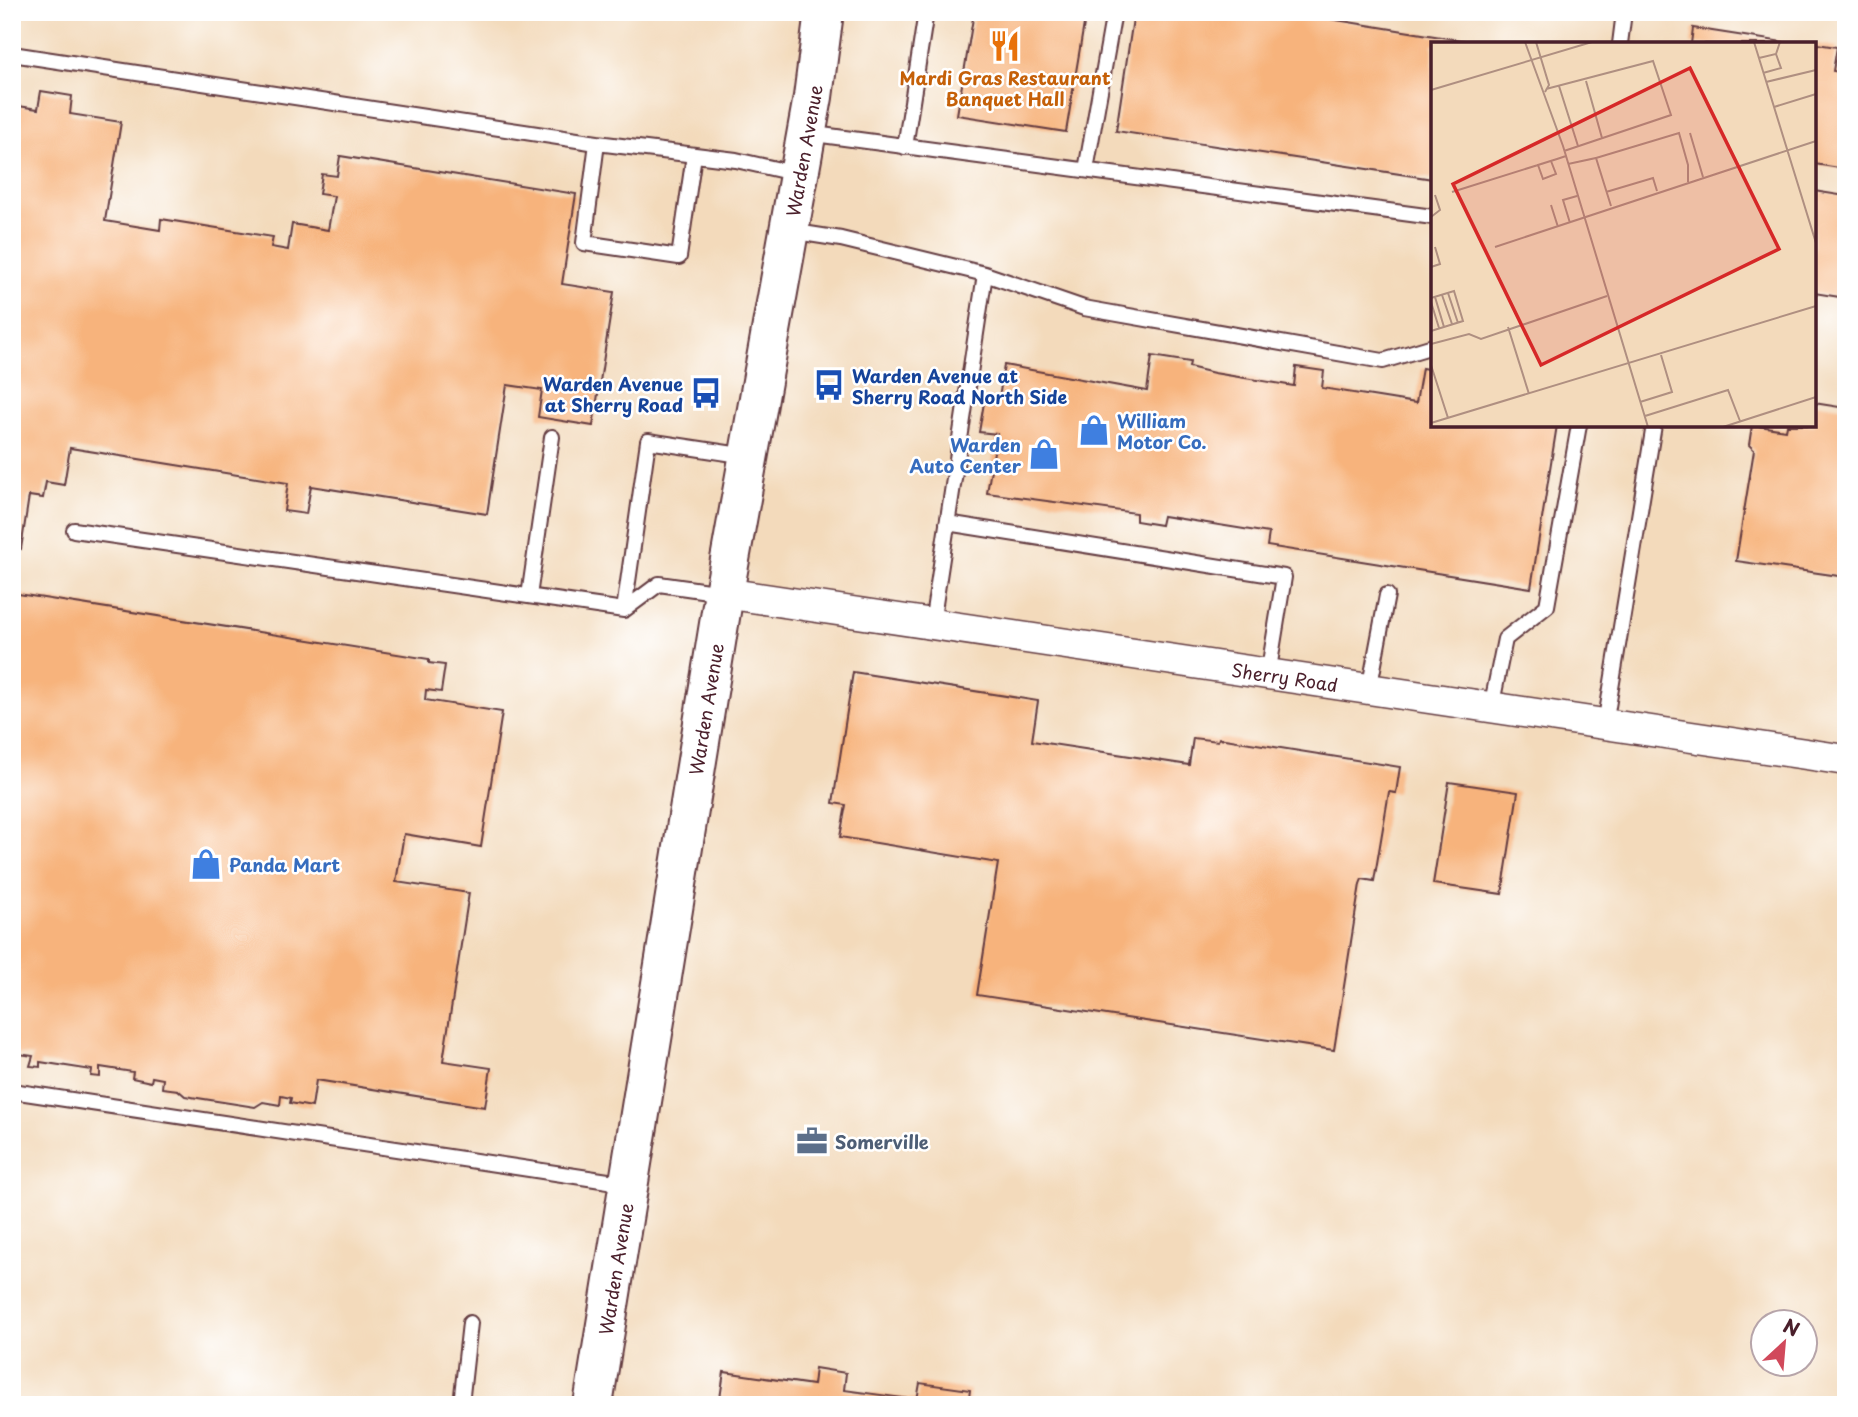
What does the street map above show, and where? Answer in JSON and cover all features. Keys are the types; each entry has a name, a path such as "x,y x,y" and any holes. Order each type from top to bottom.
{"main road":[{"name":"Warden Avenue","path":"593,1405 724,593 807,133 824,12"}],"street":[{"name":"Sherry Road","path":"724,593 1846,760"}],"lane":[{"path":"905,147 926,12"},
{"path":"1086,170 1114,12"},
{"path":"1620,42 1625,12"},
{"path":"12,54 597,143 736,160 799,174"},
{"path":"807,133 1431,217"},
{"path":"597,143 584,243 679,257 694,155"},
{"path":"789,231 841,239 985,274 1084,308 1383,361 1431,347"},
{"path":"932,624 985,274"},
{"path":"1491,708 1505,639 1546,606 1579,427"},
{"path":"1605,725 1654,427"},
{"path":"529,596 552,437"},
{"path":"624,610 648,440 748,457"},
{"path":"947,523 1284,577 1268,675"},
{"path":"74,530 624,610 659,584 724,593"},
{"path":"1369,690 1387,595"},
{"path":"12,1091 629,1184"},
{"path":"462,1395 470,1322"}],"building":[{"path":"974,12 1086,12 1066,132 957,115"},
{"path":"1134,12 1287,12 1472,42 1431,42 1431,179 1116,131"},
{"path":"1693,28 1783,42 1691,42"},
{"path":"1816,45 1837,47 1833,71 1846,73 1846,169 1816,164"},
{"path":"41,91 72,96 70,114 121,122 105,221 160,230 161,219 273,237 271,247 288,250 292,224 328,230 334,196 319,194 322,174 337,176 340,156 576,194 562,284 614,292 593,426 538,417 542,390 507,385 487,514 311,486 306,514 284,511 288,483 70,448 64,485 46,482 43,498 29,496 21,549 12,547 12,105 38,109"},
{"path":"1816,191 1846,196 1846,298 1816,293"},
{"path":"1152,356 1190,362 1189,367 1214,373 1294,386 1296,367 1324,371 1322,388 1416,403 1422,368 1431,370 1431,427 1557,427 1531,588 1267,546 1269,533 1163,516 1161,525 1136,521 1136,513 987,493 997,434 979,432 985,397 999,399 1004,365 1147,391"},
{"path":"1816,403 1846,408 1846,577 1736,561 1754,450 1749,445 1752,427 1786,430 1787,427 1816,427"},
{"name":"Panda Mart","path":"12,593 429,659 429,663 445,665 441,692 426,690 425,700 502,712 481,847 404,834 396,882 469,893 443,1061 491,1068 485,1107 316,1080 312,1107 290,1103 291,1098 281,1096 280,1105 263,1102 255,1107 185,1096 178,1090 162,1088 163,1079 152,1077 151,1082 132,1078 133,1072 100,1067 100,1077 91,1076 92,1070 40,1062 40,1067 30,1066 33,1056 12,1053"},
{"path":"853,672 1038,701 1032,741 1189,765 1193,738 1218,741 1219,738 1400,767 1396,793 1389,792 1374,881 1362,879 1360,884 1334,1050 977,995 998,863 840,837 846,805 833,803"},
{"path":"1449,782 1518,792 1502,894 1433,884"},
{"path":"815,1368 846,1373 844,1390 917,1400 920,1383 970,1390 968,1405 719,1405 724,1372 813,1385"}],"place":[{"name":"Mardi Gras Restaurant Banquet Hall","path":"1005,46"},
{"name":"Warden Avenue at Sherry Road North Side","path":"829,385"},
{"name":"Warden Avenue at Sherry Road","path":"706,393"},
{"name":"William Motor Co.","path":"1094,430"},
{"name":"Warden Auto Center","path":"1044,454"},
{"name":"Panda Mart","path":"206,864"},
{"name":"Somerville","path":"812,1141"}]}
